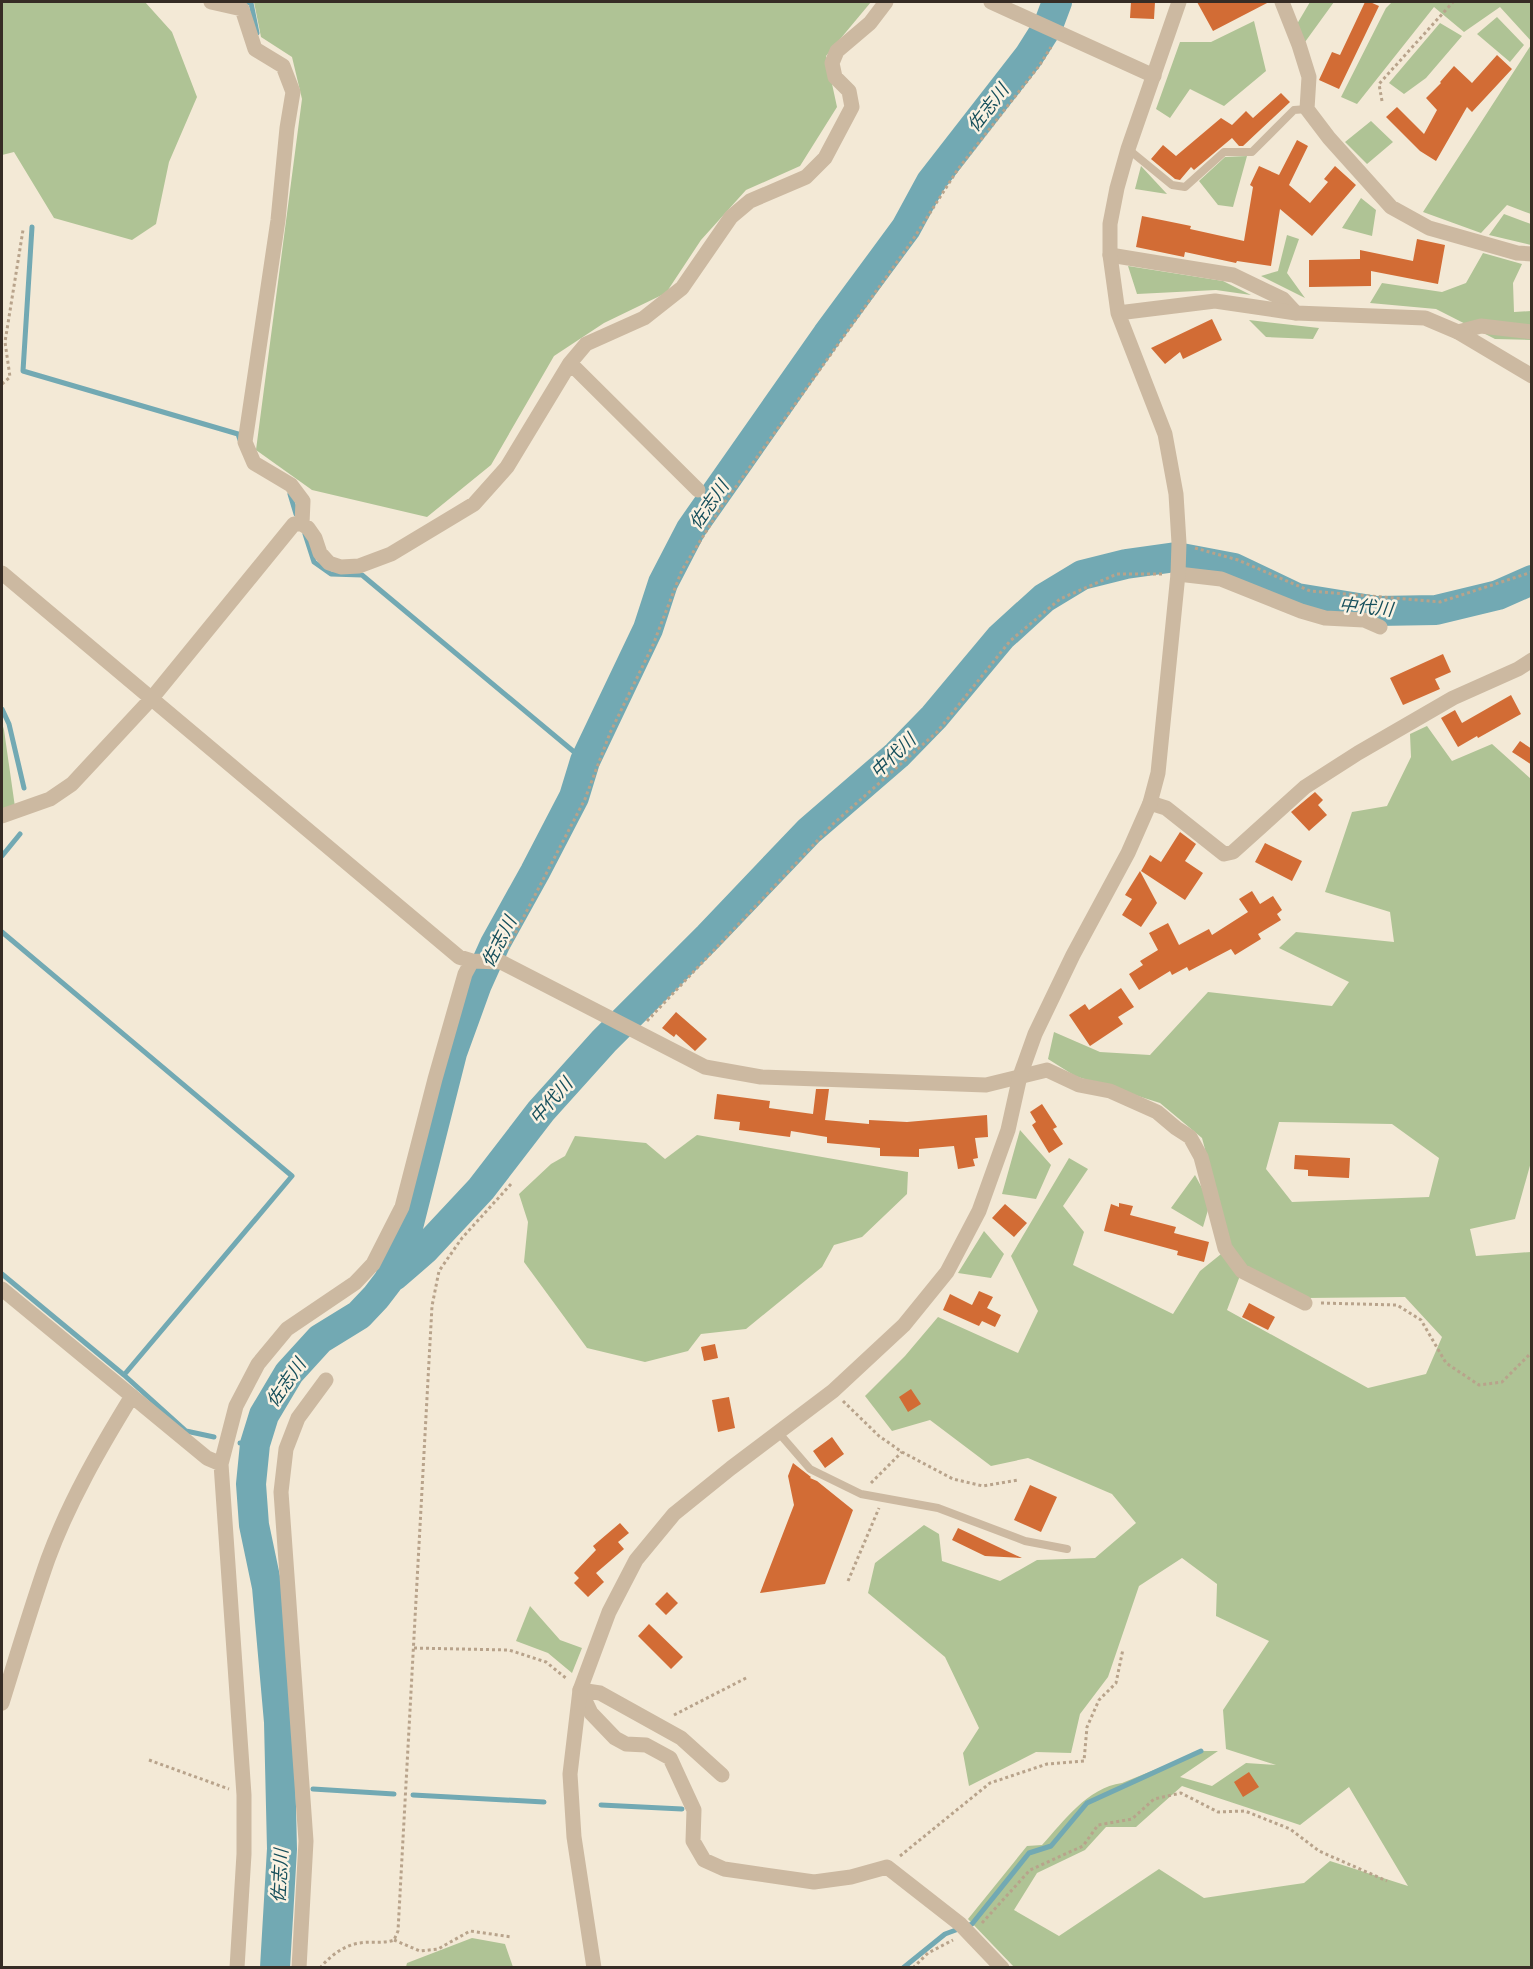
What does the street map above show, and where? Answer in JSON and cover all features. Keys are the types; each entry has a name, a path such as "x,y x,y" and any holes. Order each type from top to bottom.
{"street":[{"path":"212,2 242,9 255,49 283,66 293,92 278,220 244,442 254,463 291,485 303,501 302,524"},
{"path":"2,816 50,799 72,784 152,698 294,524 302,524 308,528 315,538 320,553 328,563 341,567 359,566 391,554 474,504 507,467 570,363 586,344 644,318 682,288 731,217 750,201 806,177 825,158 852,107 849,91 835,77 832,63 837,51 870,23 886,2"},
{"path":"991,2 1154,76"},
{"path":"594,1968 574,1838 570,1774 580,1690 609,1612 636,1560 674,1515 833,1391 904,1325 947,1272 979,1211 1008,1130 1020,1076 1040,1024 1073,955 1128,854 1150,803 1158,773 1178,574 1176,494 1165,434 1118,313 1110,255 1110,224 1128,149 1179,2"},
{"path":"1282,2 1309,77 1307,109 1329,138 1391,207 1429,228 1517,253 1532,254"},
{"path":"1110,255 1233,275 1283,300 1296,314"},
{"path":"1118,313 1215,301 1296,314 1425,318 1458,332 1532,376"},
{"path":"1458,332 1481,326 1532,332"},
{"path":"570,363 698,490"},
{"path":"2,573 459,957 472,961 501,962 705,1067 761,1077 986,1085 1047,1070 1079,1085 1110,1091 1157,1112 1190,1137 1201,1157 1225,1248 1242,1271 1305,1303"},
{"path":"1178,574 1221,579 1301,611 1325,618 1365,620 1380,627"},
{"path":"1150,803 1166,808 1224,854 1233,852 1305,787 1358,753 1453,698 1518,669 1532,660"},
{"path":"237,1968 244,1854 244,1795 221,1464 236,1406 258,1364 287,1329 355,1283 373,1264 402,1207 435,1079 465,974 472,961"},
{"path":"2,1288 207,1458 221,1464"},
{"path":"299,1968 306,1841 281,1492 286,1449 298,1418 326,1380"},
{"path":"2,1703 48,1558 104,1441 132,1396"},
{"path":"580,1690 600,1693 681,1738 722,1775"},
{"path":"580,1690 591,1713 615,1738 626,1744 646,1745 670,1758 694,1810 693,1841 704,1860 724,1869 814,1882 851,1877 887,1867 964,1928 1002,1968"}],"lane":[{"path":"1128,149 1172,185 1185,187 1224,152 1252,152 1294,110 1307,109"},
{"path":"778,1432 810,1469 861,1494 938,1508 1025,1542 1066,1549"}],"path":[{"path":"1382,101 1379,84 1454,2"},
{"path":"501,962 585,799 610,733 653,645 682,570 722,506 912,241 958,169 1039,66 1061,33"},
{"path":"2,384 10,377 4,342 23,230"},
{"path":"1179,543 1238,560 1310,591 1440,602 1532,572"},
{"path":"637,1031 833,824 937,732 1010,641 1060,599 1117,574 1178,574"},
{"path":"394,1940 398,1931 432,1306 439,1272 462,1238 512,1183"},
{"path":"1305,1303 1397,1305 1421,1320 1446,1363 1479,1385 1502,1382 1532,1353"},
{"path":"833,1391 879,1436 902,1452 953,1479 983,1486 1018,1480"},
{"path":"861,1494 902,1452"},
{"path":"848,1581 883,1498"},
{"path":"414,1648 509,1650 546,1662 580,1690"},
{"path":"887,1867 990,1783 1047,1764 1084,1761 1087,1727 1099,1700 1116,1683 1123,1649"},
{"path":"656,1724 748,1677"},
{"path":"149,1760 244,1795"},
{"path":"913,1968 928,1953 964,1928 985,1921 1030,1870 1083,1846 1098,1825 1132,1819 1154,1799 1181,1793 1218,1812 1245,1811 1290,1829 1319,1851 1387,1881"},
{"path":"320,1968 332,1954 358,1943 394,1940 420,1951 438,1949 470,1931 512,1937"}],"green space":[{"path":"2,2 145,2 172,32 197,97 169,162 156,224 132,240 54,218 14,152 2,155"},
{"path":"254,2 871,2 826,56 837,107 800,166 746,190 701,240 666,293 604,323 554,356 491,465 427,517 312,490 256,450 302,99 292,57 261,37"},
{"path":"1310,2 1334,2 1305,42 1297,24"},
{"path":"1392,2 1531,2 1531,41 1500,7 1464,32 1434,7 1357,104 1341,97 1386,8"},
{"path":"1497,17 1524,45 1510,62 1477,34"},
{"path":"1254,21 1266,71 1224,106 1190,89 1170,118 1156,109 1180,42 1211,42"},
{"path":"1440,23 1462,36 1426,78 1404,94 1389,83"},
{"path":"1531,45 1531,214 1507,205 1481,233 1423,212"},
{"path":"1371,121 1393,142 1367,164 1345,142"},
{"path":"1247,156 1233,207 1218,205 1199,181 1225,157"},
{"path":"1141,166 1167,194 1135,189"},
{"path":"1361,198 1376,210 1372,236 1342,228"},
{"path":"1504,214 1531,224 1531,245 1489,235"},
{"path":"1287,235 1299,239 1287,273 1305,298 1261,276 1278,271"},
{"path":"1483,253 1522,264 1513,283 1514,312 1531,311 1531,340 1495,339 1436,309 1370,303 1382,283 1442,292 1466,283"},
{"path":"1128,266 1223,281 1251,295 1216,290 1137,294"},
{"path":"1249,320 1319,328 1313,339 1266,337"},
{"path":"2,723 15,807 2,811"},
{"path":"1427,726 1452,761 1492,744 1531,779 1531,1162 1515,1219 1470,1229 1476,1256 1531,1252 1531,1967 1014,1967 968,1919 1027,1846 1042,1845 1087,1798 1109,1786 1122,1783 1201,1751 1218,1751 1180,1777 1212,1786 1246,1763 1276,1765 1226,1749 1223,1710 1269,1641 1216,1616 1217,1584 1182,1558 1139,1586 1108,1677 1080,1714 1071,1753 1036,1752 969,1786 963,1753 979,1728 945,1657 868,1593 875,1563 924,1525 939,1534 942,1561 1000,1581 1037,1560 1095,1558 1136,1523 1112,1494 1028,1458 991,1466 930,1420 892,1431 865,1396 905,1356 938,1317 1018,1353 1038,1311 1011,1256 1069,1158 1088,1169 1063,1206 1084,1232 1073,1265 1173,1314 1200,1271 1231,1246 1202,1138 1160,1103 1075,1076 1048,1059 1054,1032 1100,1052 1150,1055 1208,992 1332,1006 1349,982 1279,948 1296,932 1394,942 1390,912 1325,892 1352,812 1387,806 1411,757 1410,734","holes":["1279,1122 1392,1124 1439,1158 1429,1197 1292,1202 1266,1169","1244,1265 1306,1298 1405,1297 1442,1337 1426,1374 1368,1388 1227,1310","1182,1786 1300,1825 1349,1787 1408,1886 1330,1861 1304,1883 1204,1898 1159,1869 1059,1936 1014,1910 1037,1873 1085,1850 1106,1827 1136,1827"]},
{"path":"1020,1130 1051,1165 1036,1199 1002,1194"},
{"path":"697,1135 908,1172 907,1194 862,1237 834,1245 822,1267 746,1329 701,1334 688,1351 645,1362 587,1348 524,1262 528,1222 519,1194 551,1164 565,1156 575,1136 646,1143 665,1159"},
{"path":"1195,1175 1210,1203 1203,1227 1171,1208"},
{"path":"984,1231 1004,1254 991,1278 958,1273"},
{"path":"530,1606 560,1640 582,1648 572,1673 548,1653 516,1641"},
{"path":"472,1938 505,1944 513,1967 406,1967 407,1963"}],"building":[{"path":"1131,2 1155,2 1154,19 1130,18"},
{"path":"1197,2 1269,2 1213,31"},
{"path":"1365,2 1379,6 1339,89 1319,80 1332,52 1340,55"},
{"path":"1497,55 1512,69 1472,112 1467,107 1436,161 1420,151 1386,117 1397,107 1424,134 1437,110 1426,98 1454,66 1472,83"},
{"path":"1281,93 1290,102 1243,146 1239,146 1232,138 1194,170 1191,167 1180,180 1175,179 1151,159 1163,145 1176,156 1221,118 1232,125 1246,111 1253,118"},
{"path":"1297,140 1308,146 1289,185 1310,203 1328,182 1324,179 1335,166 1356,185 1312,236 1280,209 1271,266 1237,261 1236,263 1185,252 1184,257 1136,247 1142,216 1191,226 1190,229 1244,241 1253,187 1250,185 1259,166 1279,175"},
{"path":"1417,239 1445,245 1438,284 1371,271 1371,286 1309,287 1309,260 1360,259 1360,250 1413,261"},
{"path":"1212,319 1222,340 1183,359 1180,352 1165,364 1151,348"},
{"path":"1443,654 1451,672 1435,679 1440,689 1403,705 1390,678"},
{"path":"1511,695 1521,714 1458,747 1441,718 1455,710 1462,723"},
{"path":"1520,741 1532,749 1532,765 1512,752"},
{"path":"1315,792 1323,800 1318,805 1327,815 1309,831 1291,812"},
{"path":"1180,832 1196,844 1185,861 1203,873 1185,900 1141,871 1150,855 1161,862"},
{"path":"1265,843 1302,861 1292,881 1255,862"},
{"path":"1140,871 1157,903 1141,927 1122,915 1132,899 1125,895"},
{"path":"1252,891 1260,904 1273,896 1282,910 1277,914 1281,920 1258,934 1261,939 1235,955 1231,949 1189,971 1187,967 1172,975 1170,971 1139,990 1129,974 1143,965 1140,961 1158,950 1149,933 1168,923 1179,945 1209,929 1212,935 1248,912 1239,899"},
{"path":"1121,988 1134,1007 1118,1017 1123,1024 1090,1046 1069,1015 1085,1004 1089,1010"},
{"path":"676,1012 707,1039 695,1051 676,1034 674,1037 662,1028"},
{"path":"816,1089 829,1089 825,1120 869,1124 869,1120 907,1122 987,1115 988,1137 975,1138 978,1158 973,1159 975,1166 958,1169 954,1146 919,1149 919,1157 880,1156 880,1148 827,1143 827,1137 791,1131 790,1137 739,1130 740,1122 714,1119 717,1094 770,1101 769,1108 813,1114"},
{"path":"1042,1104 1057,1127 1053,1129 1063,1144 1049,1153 1032,1125 1036,1122 1030,1112"},
{"path":"1295,1155 1350,1158 1349,1178 1308,1176 1308,1170 1294,1169"},
{"path":"1119,1203 1133,1206 1130,1215 1176,1227 1174,1233 1209,1242 1204,1262 1177,1255 1178,1251 1104,1231 1111,1204 1119,1207"},
{"path":"1005,1204 1027,1223 1014,1237 992,1218"},
{"path":"979,1291 993,1297 987,1308 1001,1315 995,1327 982,1321 979,1326 943,1310 950,1294 972,1305"},
{"path":"1249,1303 1275,1317 1268,1330 1242,1317"},
{"path":"715,1344 718,1358 704,1361 701,1347"},
{"path":"911,1389 921,1404 908,1412 899,1397"},
{"path":"729,1397 735,1428 718,1432 712,1400"},
{"path":"832,1437 844,1454 825,1468 813,1451"},
{"path":"793,1463 853,1510 825,1584 760,1593 794,1505 788,1476"},
{"path":"1030,1485 1057,1497 1041,1532 1014,1520"},
{"path":"620,1523 629,1533 618,1542 624,1549 596,1573 604,1582 588,1597 574,1583 579,1578 574,1573 596,1550 593,1546"},
{"path":"958,1528 1022,1558 985,1556 952,1540"},
{"path":"667,1592 678,1603 666,1615 655,1604"},
{"path":"649,1624 683,1657 671,1669 638,1636"},
{"path":"1249,1772 1259,1787 1243,1797 1234,1782"}],"waterway":[{"path":"244,2 251,3 257,33"},
{"name":"佐志川","path":"275,1968 282,1849 279,1722 267,1587 254,1525 251,1484 255,1444 264,1415 289,1373 320,1339 359,1315 389,1280 404,1243 452,1053 477,984 495,944 574,797 585,761 648,629 663,583 691,529 827,335 906,228 931,182 1029,56 1048,26 1057,2"},
{"path":"32,227 23,371 238,434 240,440"},
{"path":"290,494 296,514"},
{"path":"305,534 314,562 331,574 362,575 585,761"},
{"name":"中代川","path":"394,1276 424,1250 481,1189 541,1111 604,1041 809,831 897,755 934,717 1001,637 1044,598 1082,575 1126,564 1176,557 1234,568 1297,598 1377,611 1436,610 1498,595 1532,580"},
{"path":"2,709 9,724 24,788"},
{"path":"2,856 20,834"},
{"path":"2,932 292,1176 124,1375 186,1431 214,1437"},
{"path":"2,1274 124,1375"},
{"path":"240,1443 255,1444"},
{"path":"903,1968 945,1934 972,1924 1029,1853 1051,1846 1087,1803 1201,1751"},
{"path":"313,1789 394,1794"},
{"path":"282,1798 293,1791"},
{"path":"413,1795 544,1802"},
{"path":"601,1805 682,1809"}]}
